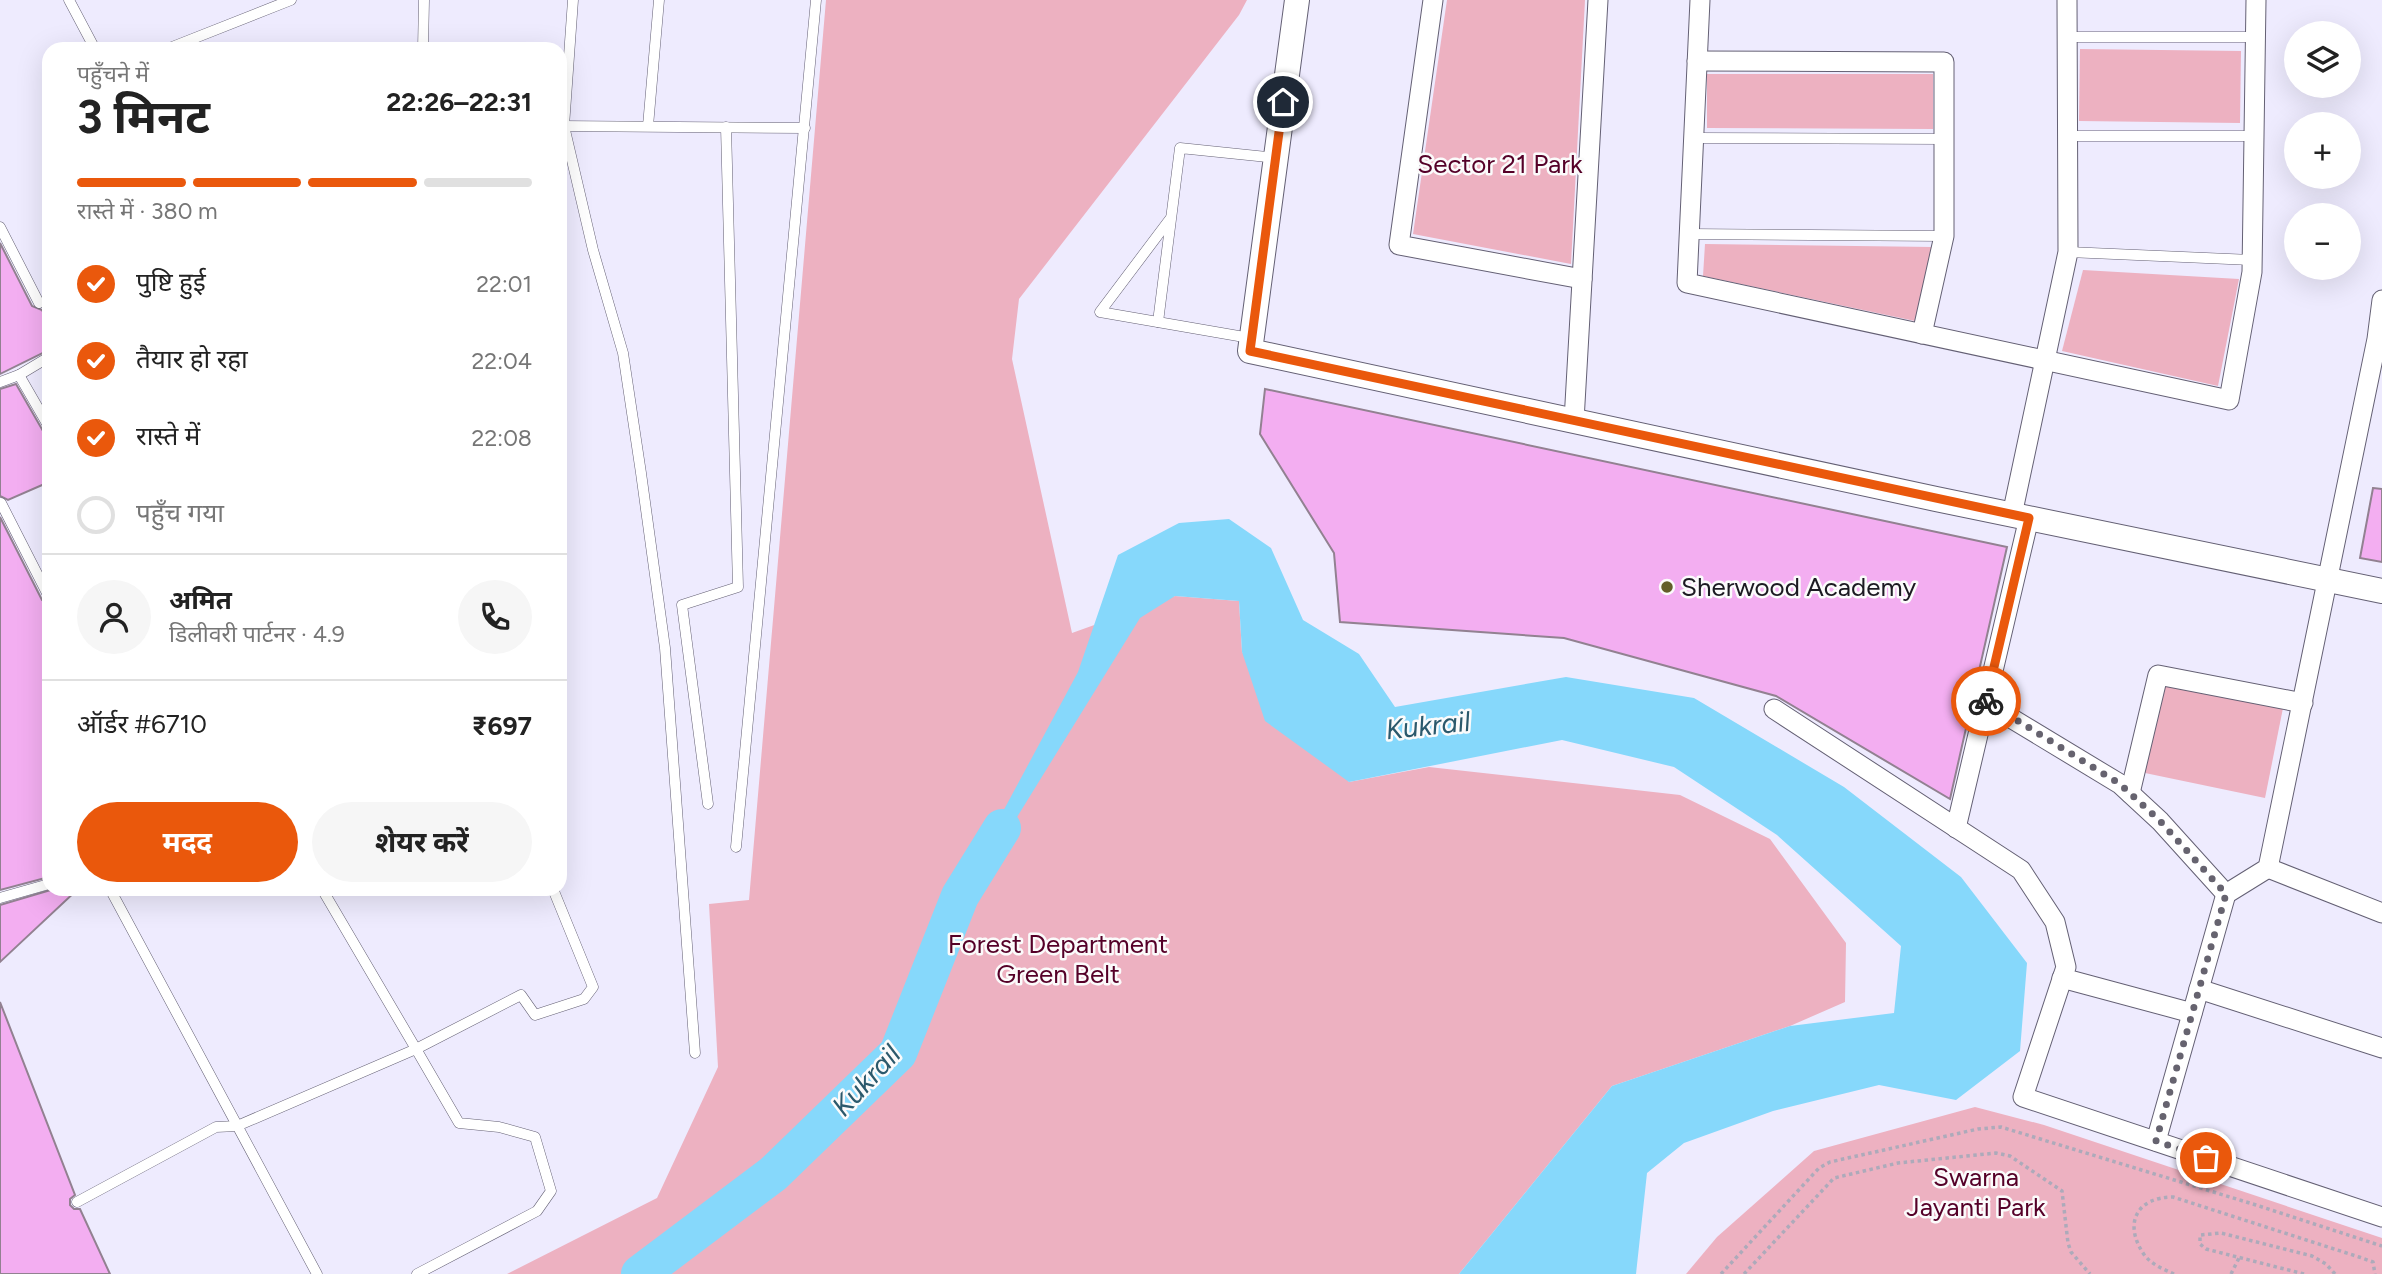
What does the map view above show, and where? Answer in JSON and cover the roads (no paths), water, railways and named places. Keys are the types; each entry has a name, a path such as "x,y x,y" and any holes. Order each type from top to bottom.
{"street":[{"path":"1297,0 1250,351 2382,591"},
{"path":"1433,0 1399,245 1583,279"},
{"path":"1574,421 1598,0"},
{"path":"1700,0 1687,283 2229,400 2252,260 2256,0"},
{"path":"1956,828 1986,703 2021,516 2045,360 2068,252 2067,0"},
{"path":"1697,61 1944,62 1944,236 1922,334"},
{"path":"2156,1141 2226,894 2268,868 2377,339 2382,300"},
{"path":"2130,793 2158,675 2303,703"},
{"path":"1986,703 2120,784 2160,821 2226,894"},
{"path":"1774,709 2021,870 2055,922 2066,967 2023,1097 2382,1217"},
{"path":"2268,868 2382,911"},
{"path":"2063,978 2192,1013"},
{"path":"2199,989 2382,1048"}],"lane":[{"path":"69,0 91,42"},
{"path":"185,42 291,0"},
{"path":"423,42 425,0"},
{"path":"567,69 573,0"},
{"path":"648,126 659,0"},
{"path":"736,847 816,0"},
{"path":"2067,37 2255,37"},
{"path":"567,126 805,128"},
{"path":"708,804 682,605 738,587 726,127"},
{"path":"2068,136 2254,136"},
{"path":"1694,138 1944,139"},
{"path":"567,146 623,353 641,473 664,648 695,1054"},
{"path":"1158,323 1180,148 1276,158"},
{"path":"1170,218 1100,313 1252,338"},
{"path":"0,227 39,303"},
{"path":"1689,234 1944,236"},
{"path":"2068,252 2252,260"},
{"path":"0,382 19,375 42,361"},
{"path":"19,375 42,415"},
{"path":"1,503 42,583"},
{"path":"0,898 42,886"},
{"path":"114,896 317,1274"},
{"path":"326,896 459,1123 499,1127 535,1137 551,1191 537,1212 417,1274"},
{"path":"77,1202 216,1128 237,1126 416,1049 521,995 535,1014 584,999 593,987 556,896"}],"water":[{"path":"1229,519 1271,548 1303,620 1359,654 1395,707 1566,677 1694,698 1844,787 1961,877 2027,963 2020,1051 1956,1100 1879,1085 1773,1111 1684,1143 1647,1173 1636,1274 1459,1274 1612,1086 1790,1026 1894,1013 1901,946 1777,835 1674,767 1562,740 1349,782 1265,721 1242,652 1239,601 1175,596 1140,618 996,851 975,873 986,843 1078,672 1118,555 1179,523"}],"waterway":[{"name":"Kukrail","path":"640,1274 773,1174 898,1053 960,896 1002,828"}],"place":[{"name":"Sherwood Academy","path":"1667,587"}],"park label":[{"name":"Sector 21 Park","path":"1500,164"},
{"name":"Forest Department Green Belt","path":"1058,959"},
{"name":"Swarna Jayanti Park","path":"1976,1192"}]}
